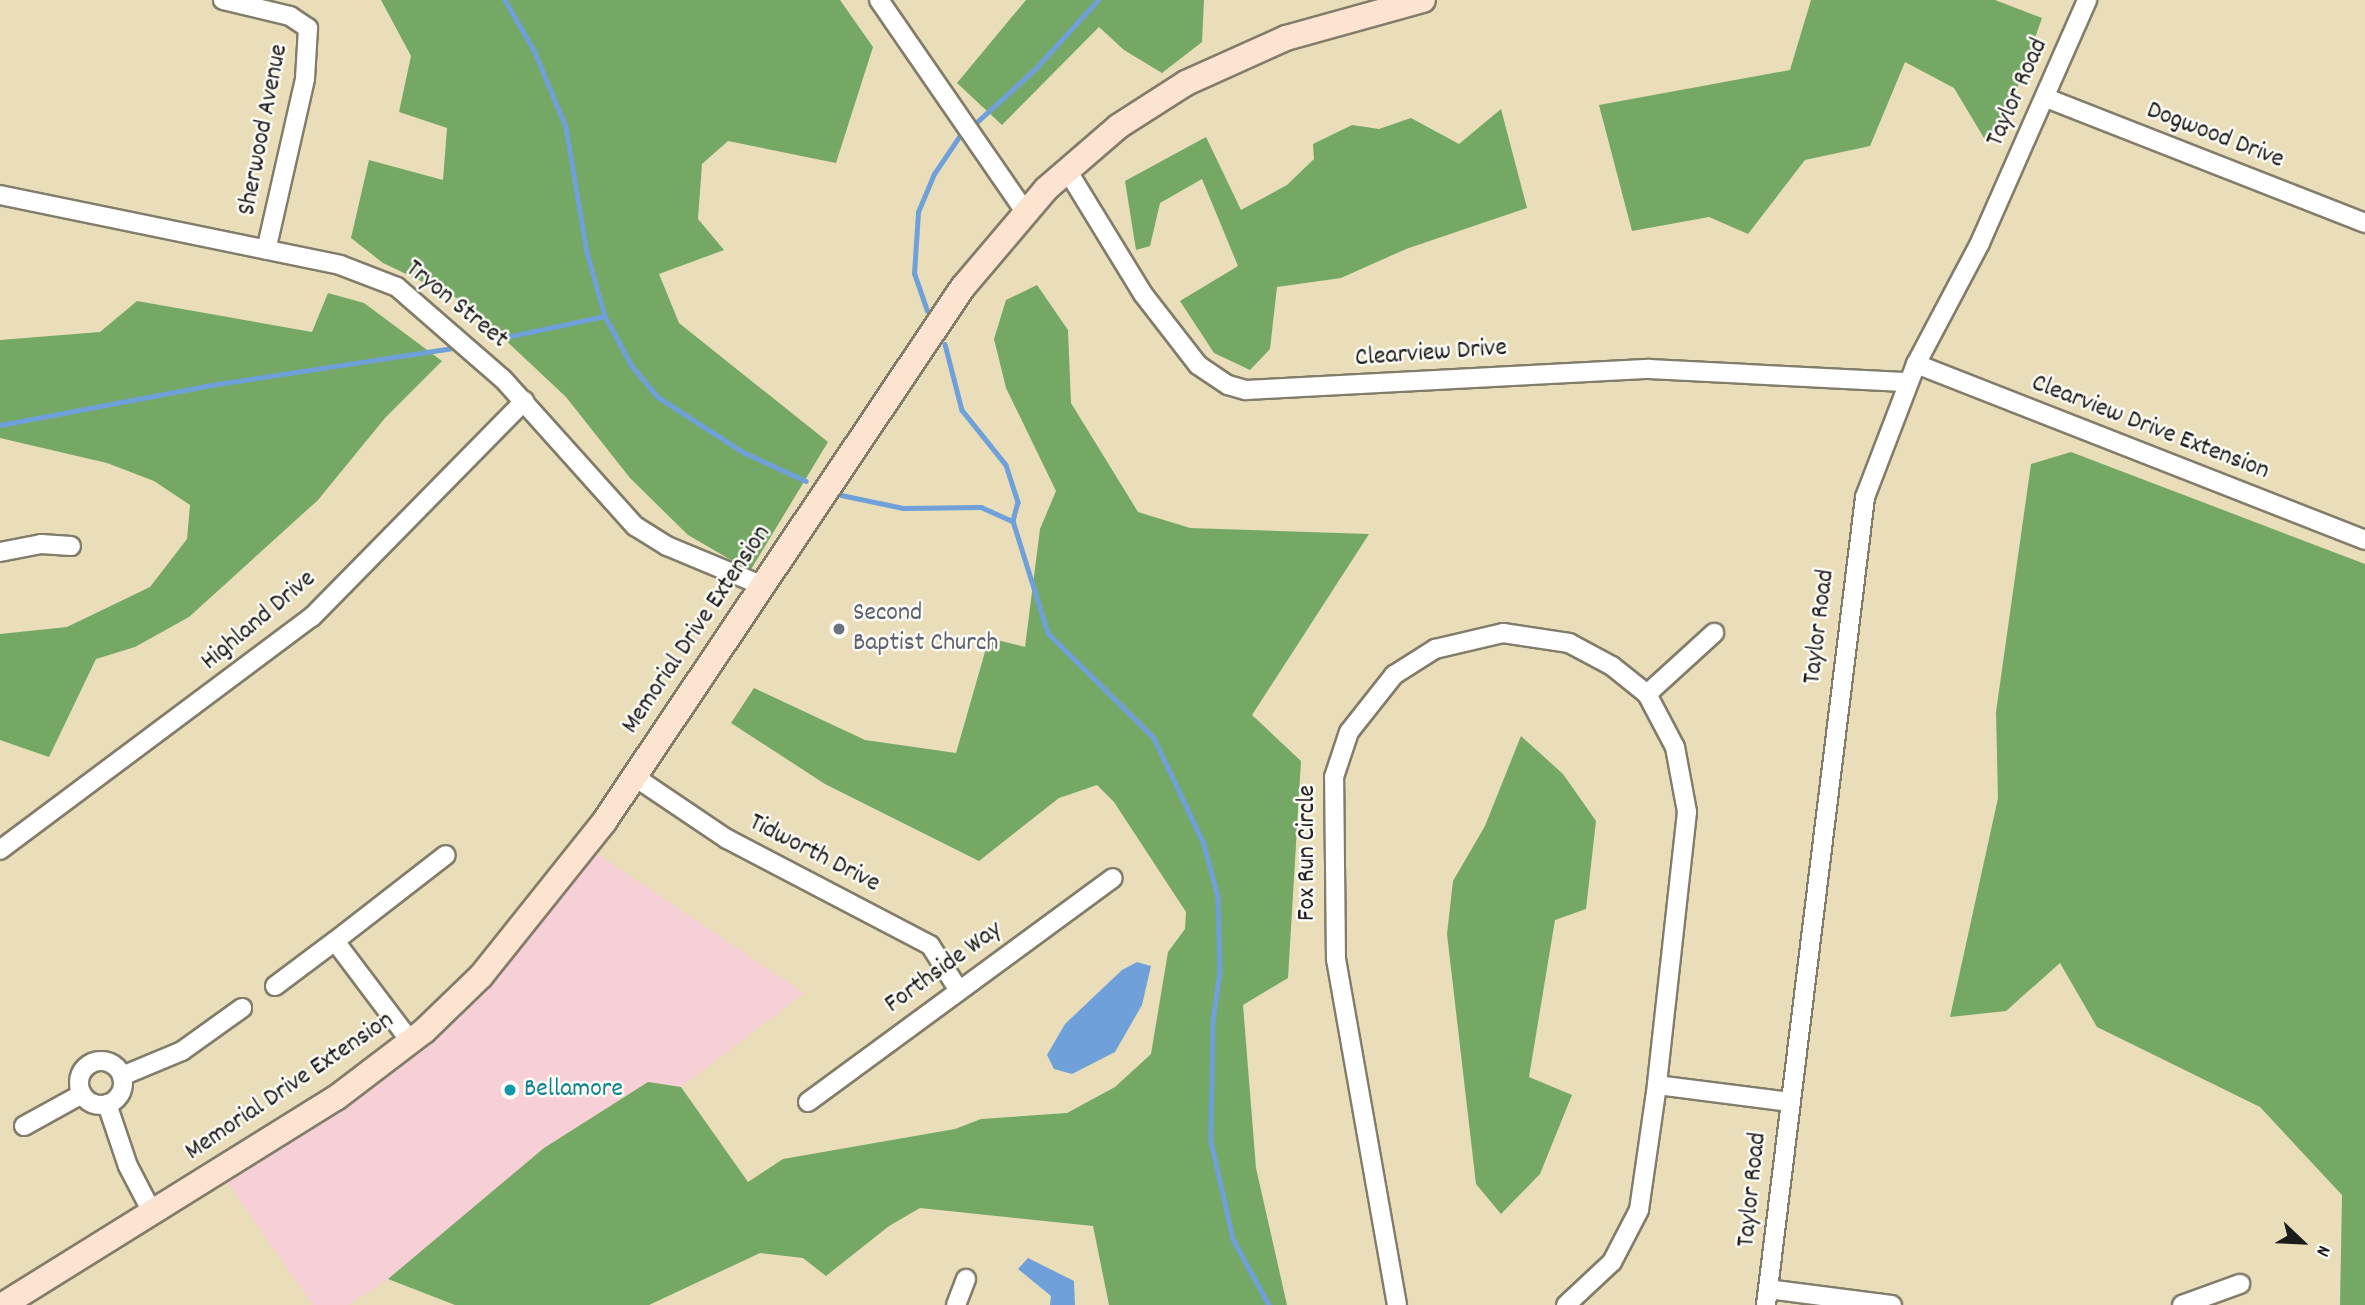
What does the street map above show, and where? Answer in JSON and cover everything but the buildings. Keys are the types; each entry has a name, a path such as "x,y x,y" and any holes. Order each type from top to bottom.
{"street":[{"name":"Sherwood Avenue","path":"223,0 290,16 302,20 308,28 305,79 266,250"},
{"path":"879,0 1025,212"},
{"name":"Memorial Drive Extension","path":"3,1305 336,1098 411,1042 481,976 524,928 635,777 963,287 1025,212 1067,170 1151,104 1244,54 1331,23 1423,0"},
{"name":"Taylor Road","path":"1767,1297 1858,533 1875,462 1916,364 1980,243 2087,0"},
{"name":"Dogwood Drive","path":"2046,98 2365,223"},
{"name":"Clearview Drive","path":"1067,170 1143,293 1198,365 1228,385 1246,390 1649,369 1909,382"},
{"name":"Tryon Street","path":"0,195 356,269 397,287 448,327 524,401 635,526 667,546 763,586"},
{"name":"Clearview Drive Extension","path":"1916,364 2365,540"},
{"name":"Highland Drive","path":"0,850 312,617 524,401"},
{"path":"0,552 41,544 71,546"},
{"name":"Fox Run Circle","path":"1397,1305 1336,960 1331,805 1340,751 1360,714 1394,675 1435,649 1480,635 1525,634 1569,643 1612,666 1647,694 1675,747 1687,812 1644,1185 1632,1228 1606,1269 1566,1305"},
{"path":"1647,694 1714,634"},
{"name":"Tidworth Drive","path":"635,777 727,839 930,945 958,989"},
{"path":"275,986 446,855"},
{"name":"Forthside Way","path":"808,1102 958,989 1113,878"},
{"path":"335,940 411,1042"},
{"path":"122,1076 182,1051 242,1007"},
{"path":"109,1062 122,1076 119,1096 107,1104 93,1103 82,1094 79,1079 91,1063 109,1062"},
{"path":"1657,1086 1789,1102"},
{"path":"24,1126 82,1094"},
{"path":"107,1104 128,1166 153,1214"},
{"path":"956,1305 966,1279"},
{"path":"2182,1305 2240,1284"},
{"path":"1767,1297 1892,1305"}],"shaded area":[{"path":"596,853 804,993 681,1087 648,1082 544,1148 388,1279 348,1305 313,1305 226,1180 396,1069 506,964"}],"green space":[{"path":"381,0 840,0 873,47 836,163 728,141 702,164 698,219 724,250 659,274 679,323 828,442 750,571 688,535 630,478 566,397 465,302 383,263 351,238 369,160 443,180 447,128 399,112 411,56"},
{"path":"1026,0 1204,0 1202,42 1162,73 1124,50 1099,27 1002,125 957,83"},
{"path":"1811,0 1995,0 2042,18 2011,106 1987,143 1954,88 1905,62 1870,146 1805,160 1748,234 1709,217 1632,231 1599,105 1790,70"},
{"path":"1501,109 1527,208 1406,249 1341,278 1277,287 1270,349 1250,370 1214,353 1180,301 1238,266 1202,179 1160,203 1150,246 1136,250 1125,181 1206,137 1241,210 1287,185 1314,159 1313,144 1352,125 1379,129 1411,118 1459,144"},
{"path":"1037,285 1068,330 1071,403 1138,512 1190,528 1369,534 1252,715 1301,761 1288,978 1243,1005 1256,1168 1287,1305 1109,1305 1093,1226 920,1208 889,1226 826,1276 803,1258 760,1253 649,1305 455,1305 388,1279 544,1148 648,1082 681,1087 748,1182 783,1159 955,1129 981,1119 1067,1113 1115,1087 1151,1054 1168,952 1185,929 1186,912 1114,802 1097,785 1059,798 979,861 825,784 731,723 754,688 865,740 956,753 989,638 1025,647 1040,529 1056,491 1006,388 994,339 1006,300"},
{"path":"328,293 364,303 442,361 385,418 318,500 189,617 135,647 96,659 49,757 0,740 0,634 67,627 150,587 187,539 190,505 154,481 107,463 0,438 0,340 100,332 137,301 312,332"},
{"path":"2071,452 2365,564 2365,1305 2340,1305 2342,1195 2260,1107 2097,1027 2060,963 2006,1011 1950,1017 1998,798 1996,712 2031,464"},
{"path":"1521,736 1563,774 1596,821 1586,909 1555,920 1529,1077 1572,1095 1540,1174 1501,1214 1476,1184 1447,934 1453,881 1485,826"}],"water":[{"path":"1137,962 1151,966 1142,1005 1115,1052 1072,1074 1054,1069 1047,1055 1065,1024 1122,970"},
{"path":"1028,1258 1074,1281 1075,1305 1050,1305 1051,1296 1018,1269"}],"waterway":[{"path":"505,0 534,50 566,127 587,252 605,316 632,366 658,397 743,452 806,481"},
{"path":"977,122 1035,69 1098,0"},
{"path":"927,311 914,274 918,212 934,174 959,137"},
{"path":"497,339 605,316"},
{"path":"945,344 962,410 1006,465 1018,502 1013,521 1048,633 1154,738 1204,844 1218,897 1220,972 1213,1021 1211,1141 1233,1239 1269,1305"},
{"path":"0,425 211,385 454,348"},
{"path":"841,495 903,508 981,507 1013,521"}],"place":[{"name":"Second Baptist Church","path":"839,629"},
{"name":"Bellamore","path":"510,1090"}]}
